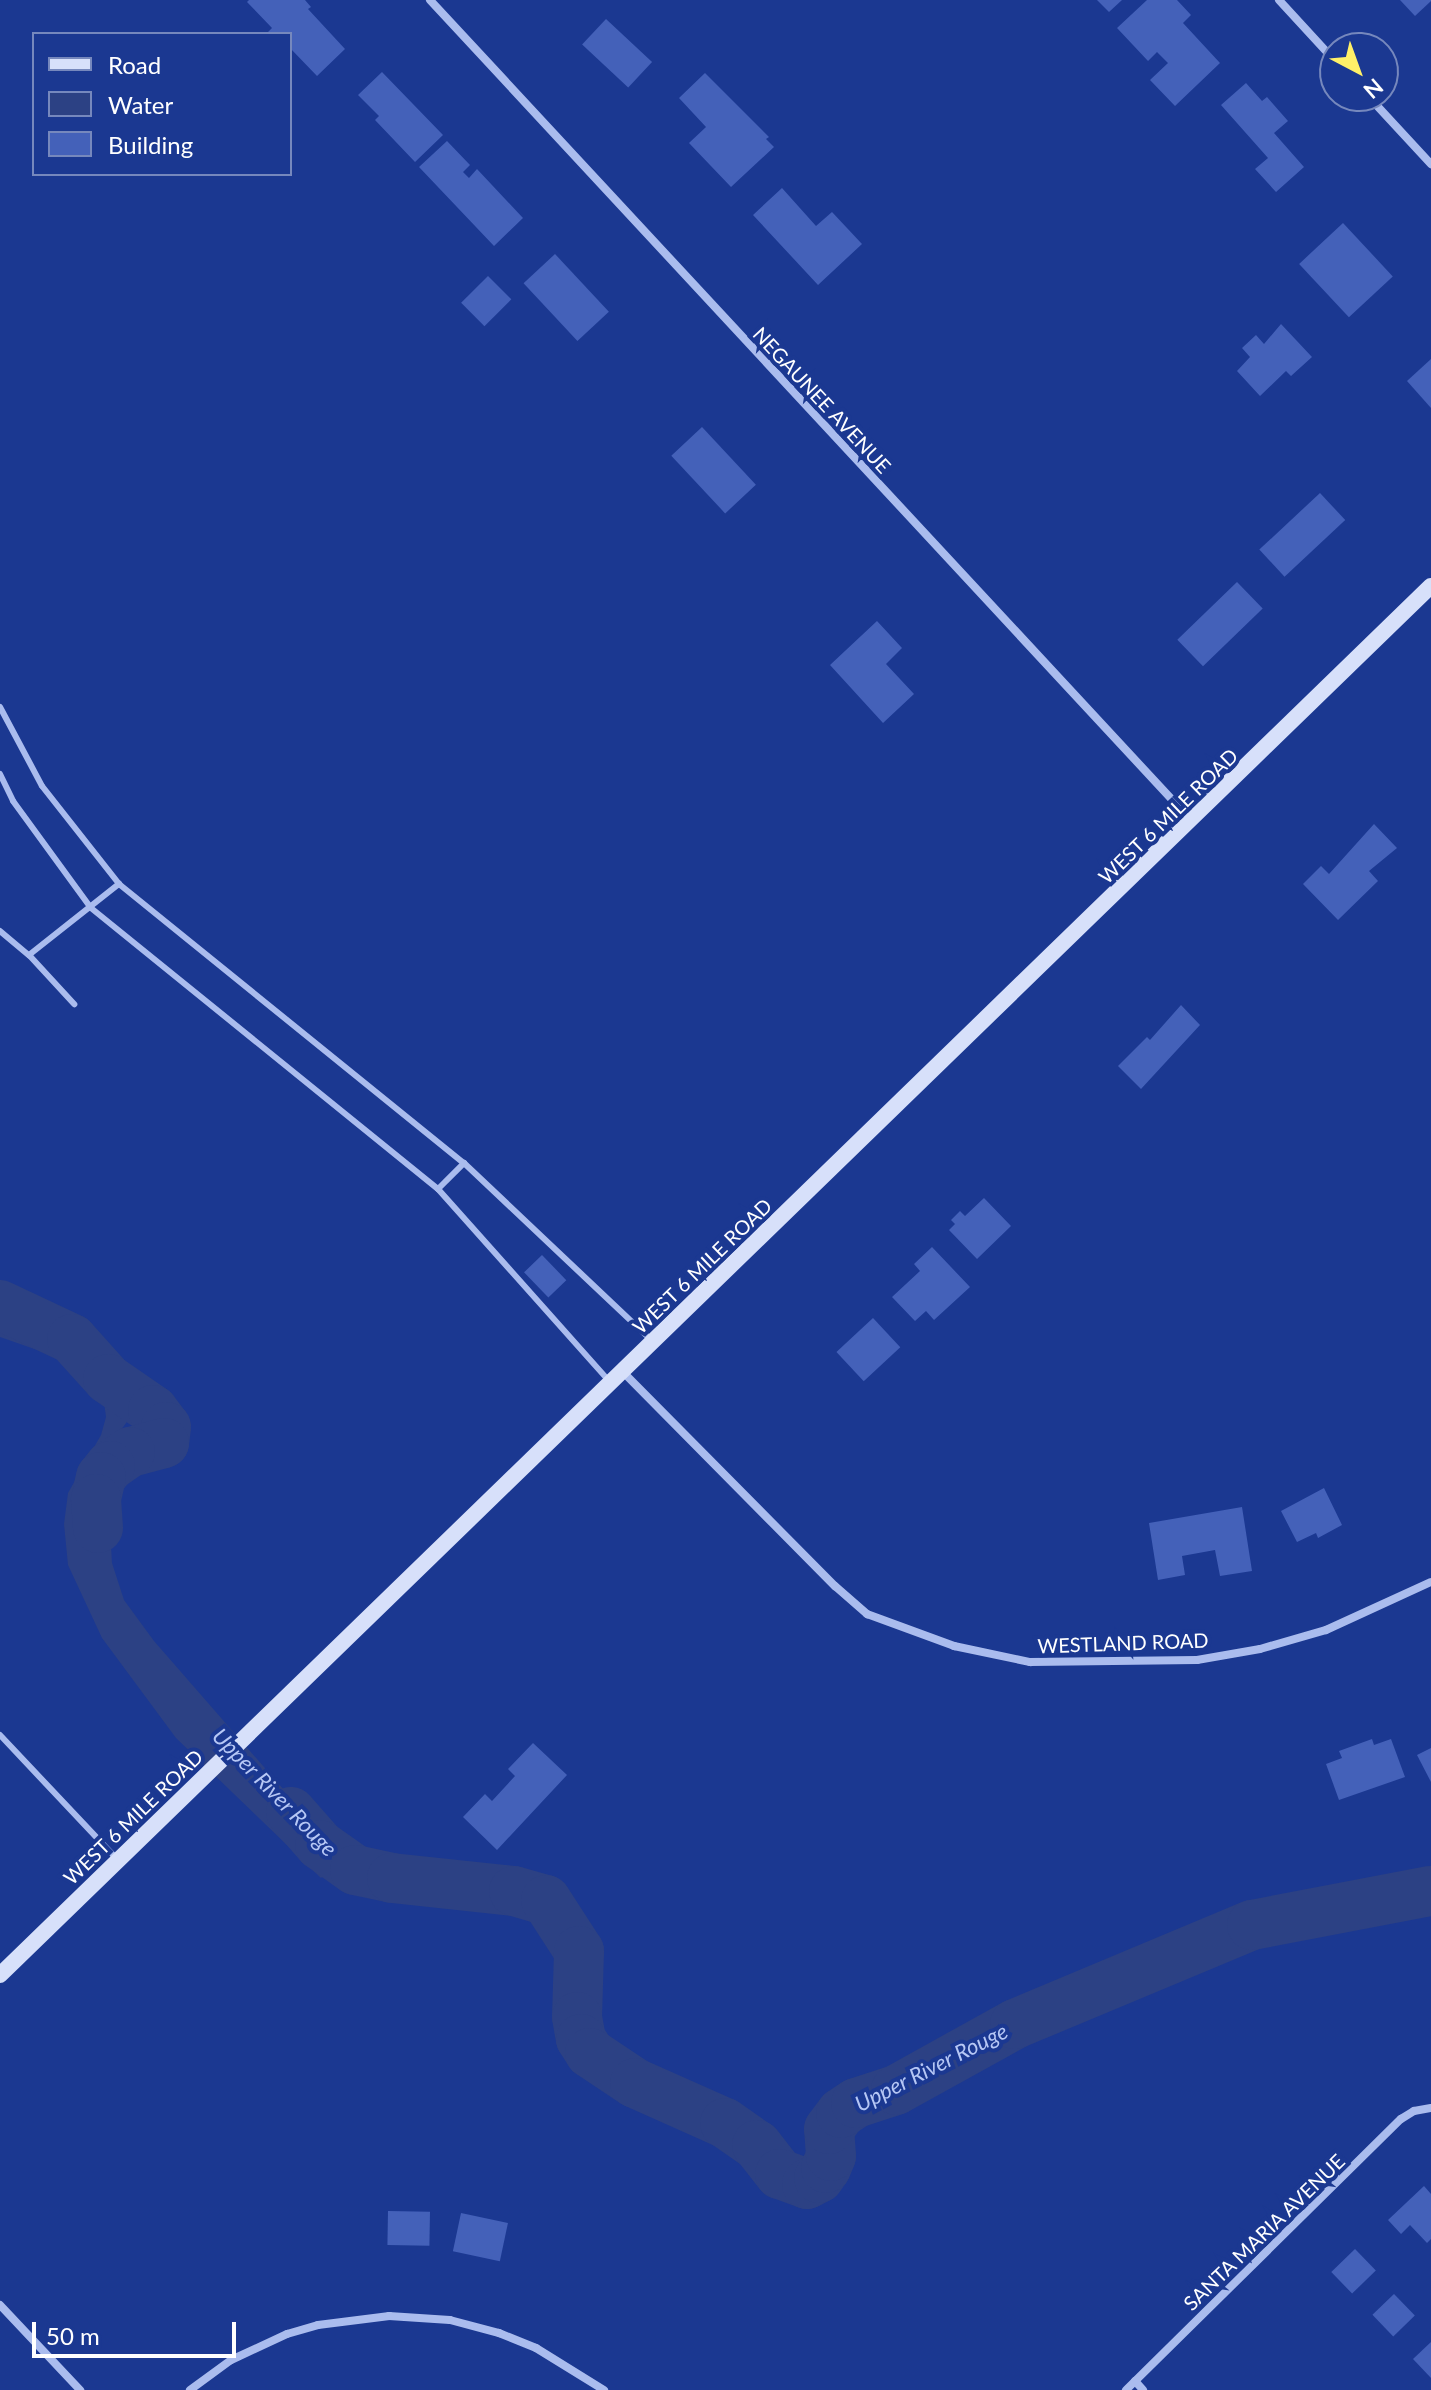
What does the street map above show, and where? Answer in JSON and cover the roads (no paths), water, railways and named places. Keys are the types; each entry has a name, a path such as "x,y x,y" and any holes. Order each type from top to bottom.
{"main road":[{"name":"WEST 6 MILE ROAD","path":"0,1975 1431,586"}],"street":[{"name":"NEGAUNEE AVENUE","path":"430,0 1192,821"},
{"path":"1279,0 1319,44"},
{"path":"1383,112 1431,164"},
{"name":"WESTLAND ROAD","path":"616,1377 867,1614 954,1646 1030,1662 1197,1660 1260,1649 1326,1630 1431,1582"},
{"name":"SANTA MARIA AVENUE","path":"1126,2390 1401,2119 1414,2111 1431,2108"},
{"path":"0,2305 80,2390"},
{"path":"190,2390 231,2360 287,2334 318,2325 389,2316 450,2320 499,2333 536,2348 604,2390"},
{"path":"1135,2381 1143,2390"}],"lane":[{"path":"0,707 42,786 119,884 464,1163 652,1342"},
{"path":"0,774 13,801 91,908 438,1189 616,1377"},
{"path":"29,955 119,884"},
{"path":"0,931 29,955 74,1004"},
{"path":"438,1189 464,1163"},
{"path":"0,1735 118,1860"},
{"path":"0,1745 8,1744"}],"water":[{"path":"0,1285 43,1310 85,1328 118,1371 137,1382 132,1415 112,1442 108,1493 112,1563 124,1600 154,1641 284,1790 345,1851 321,1878 176,1738 102,1638 68,1565 64,1524 68,1493 101,1435 106,1417 103,1395 89,1377 66,1360 0,1337"}],"waterway":[{"name":"Upper River Rouge","path":"0,1305 72,1339 108,1379 153,1410 166,1427 164,1443 130,1452 110,1466 101,1477 96,1499 98,1528"},
{"name":"Upper River Rouge","path":"291,1812 320,1845 355,1870 392,1878 514,1891 546,1900 579,1951 577,2017 581,2039 590,2053 635,2083 725,2123 757,2145 780,2174 807,2184 819,2178 826,2168 831,2156 829,2129 841,2113 856,2103 896,2090 1015,2024 1252,1925 1431,1891"}]}
